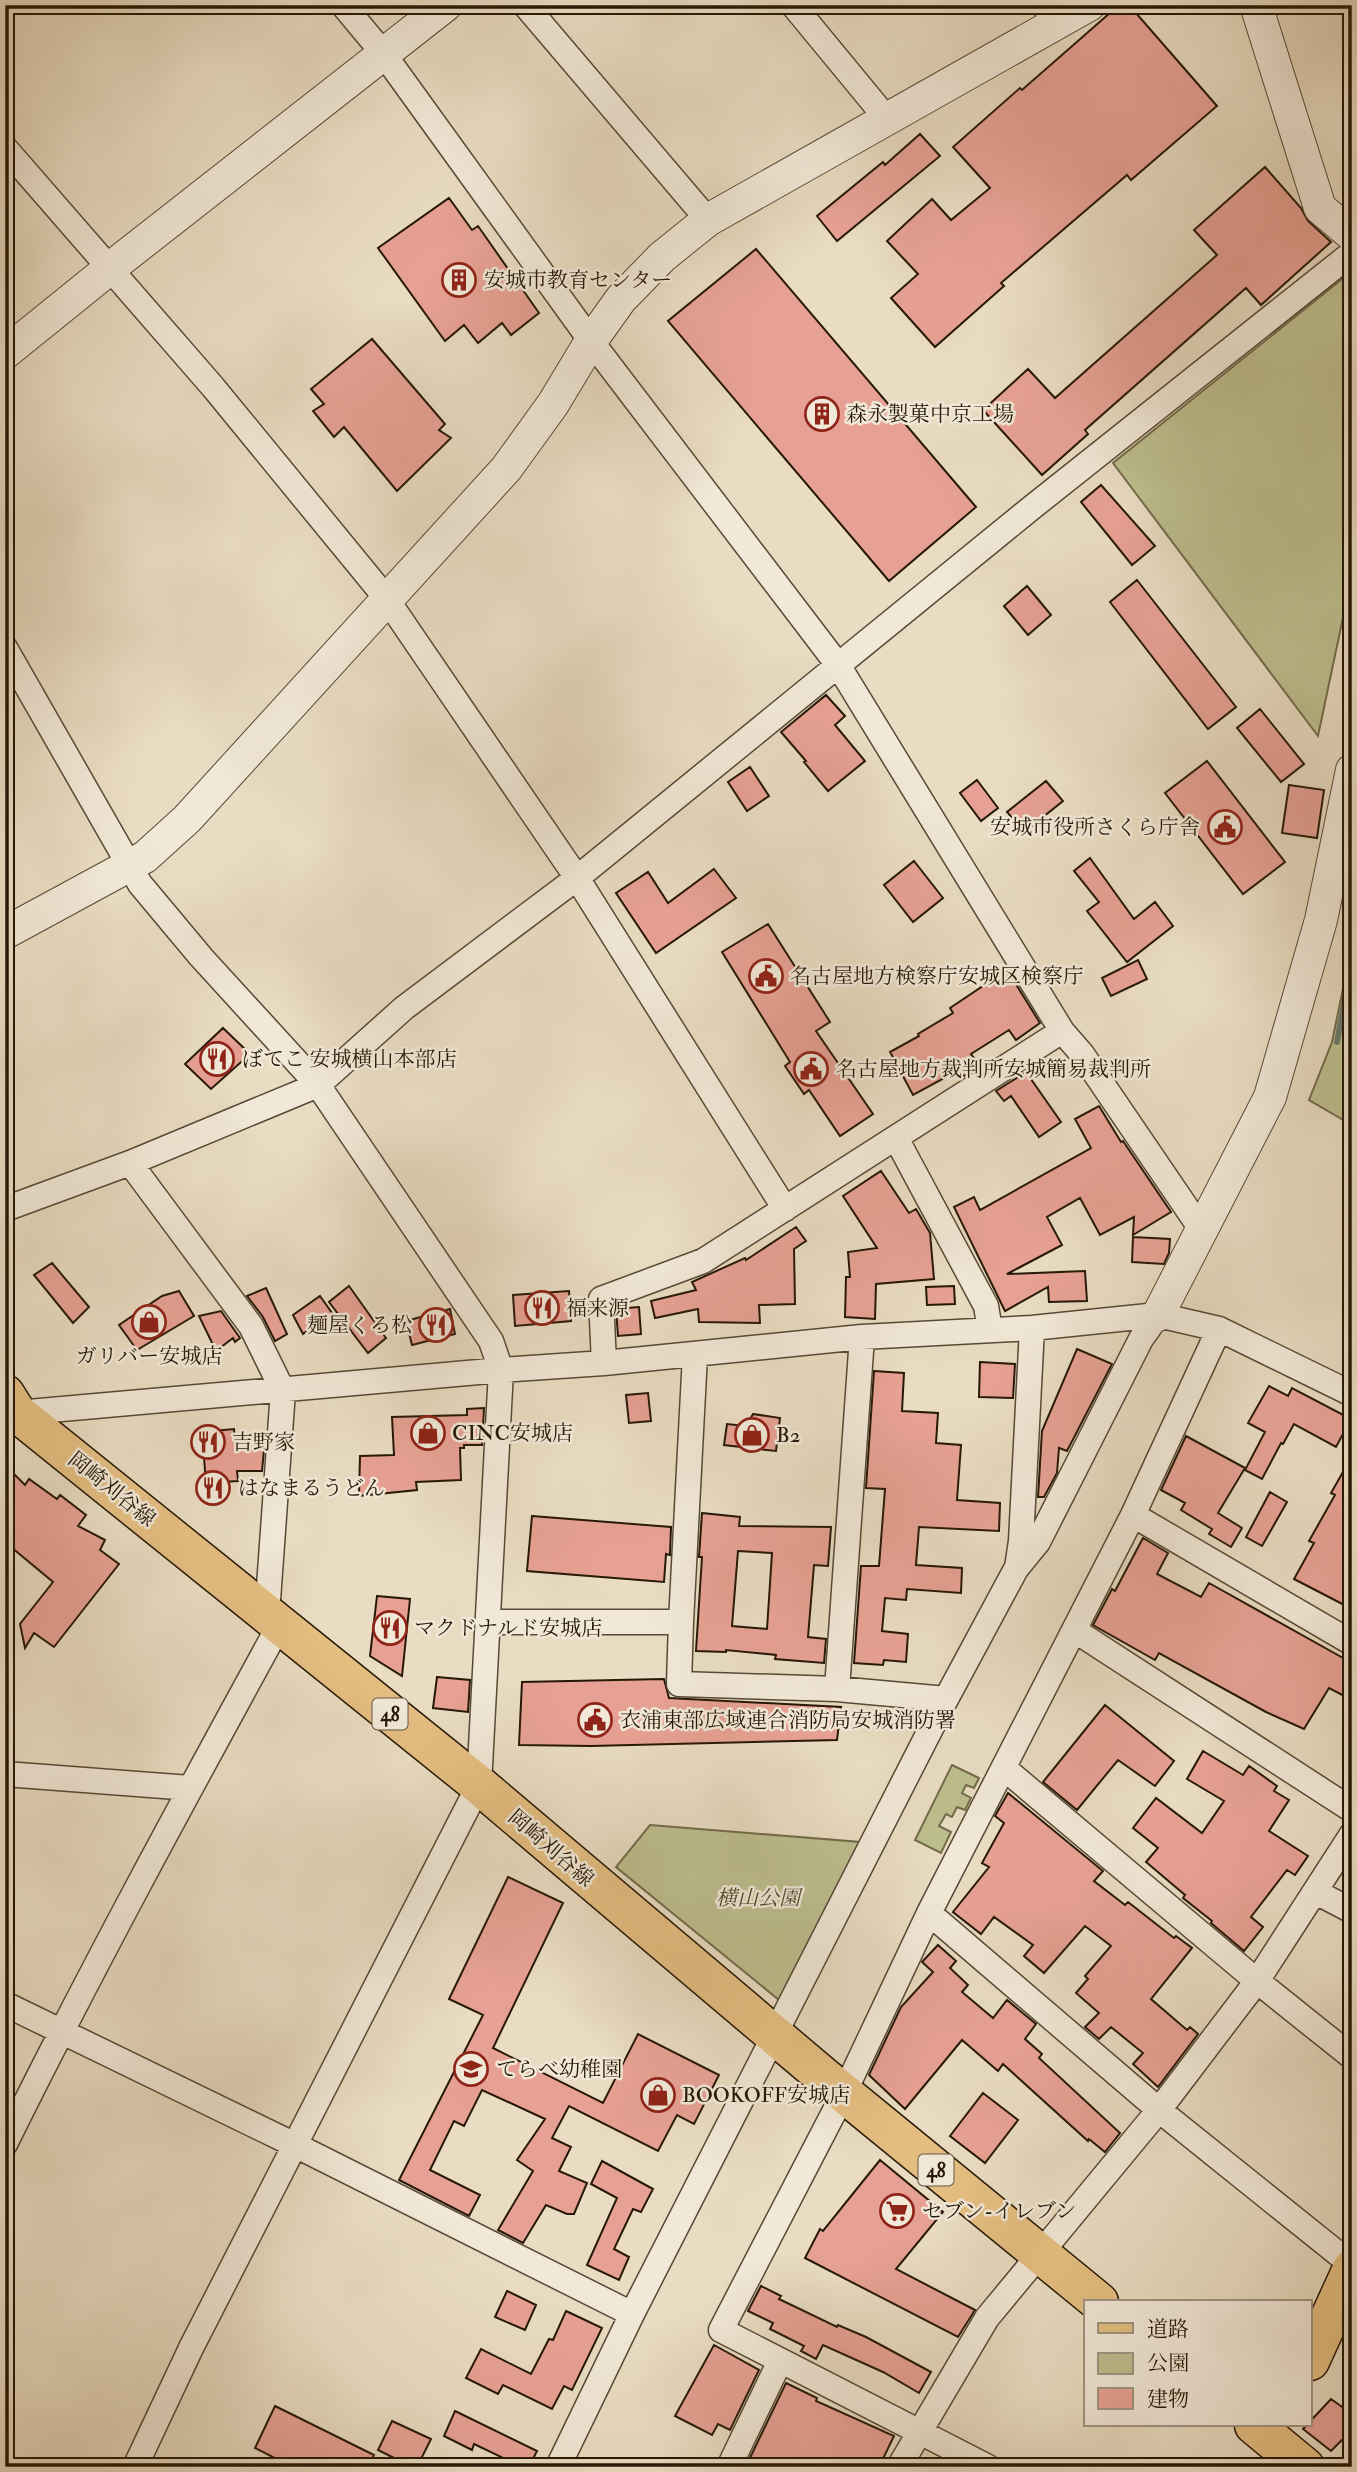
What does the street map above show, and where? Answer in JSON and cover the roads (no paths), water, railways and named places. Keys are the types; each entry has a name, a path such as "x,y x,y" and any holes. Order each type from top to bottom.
{"main road":[{"name":"岡崎刈谷線","path":"9,1411 479,1785 844,2094 1096,2300"},
{"path":"1312,2357 1352,2267"},
{"path":"1267,2439 1305,2467"}],"street":[{"path":"343,5 383,53 591,341 838,665 1062,1031 1082,1054 1201,1229"},
{"path":"5,353 446,5"},
{"path":"524,5 708,220"},
{"path":"793,5 887,119"},
{"path":"5,933 145,857 187,819 506,469 553,404 591,341 621,299 662,257 708,220 887,119 1051,14 1089,5"},
{"path":"1256,5 1320,208 1352,235"},
{"path":"5,148 213,387 386,598 577,878 785,1209"},
{"path":"5,1209 131,1163 318,1085 404,1008 577,878 1352,253"},
{"path":"5,648 140,884 201,957 318,1085 491,1341 501,1370 479,1785 191,2348 135,2467"},
{"path":"558,2467 632,2314 946,1699 1016,1569 1038,1542 1141,1339 1171,1293 1270,1097 1321,919 1352,770"},
{"path":"604,1363 601,1299 703,1261 1062,1031"},
{"path":"896,1138 986,1306 990,1330"},
{"path":"5,2144 61,2031 190,1788 273,1619 283,1391 251,1326 131,1163"},
{"path":"9,1411 283,1391 862,1337 1032,1328 1158,1315 1219,1329 1352,1394"},
{"path":"1016,1569 1021,1541 1032,1328"},
{"path":"988,2467 721,2330 844,2094 929,1913 1133,1515 1219,1329"},
{"path":"837,1689 862,1337"},
{"path":"695,1354 679,1684 837,1689 946,1699"},
{"path":"1133,1515 1352,1643"},
{"path":"489,1622 681,1622"},
{"path":"1074,1630 1352,1810"},
{"path":"1005,1769 1257,1981 1352,2057"},
{"path":"5,1774 190,1788"},
{"path":"899,2467 987,2318 1159,2110 1257,1981 1352,1834"},
{"path":"1316,1892 1352,1911"},
{"path":"929,1913 1159,2110 1352,2267"},
{"path":"5,2004 295,2144 632,2314"},
{"path":"729,2467 780,2361"}],"waterway":[{"path":"1337,1042 1352,960"}],"place":[{"name":"安城市教育センター","path":"459,280"},
{"name":"森永製菓中京工場","path":"822,414"},
{"name":"安城市役所さくら庁舎","path":"1225,827"},
{"name":"名古屋地方検察庁安城区検察庁","path":"766,976"},
{"name":"ぼてこ 安城横山本部店","path":"217,1059"},
{"name":"名古屋地方裁判所安城簡易裁判所","path":"811,1069"},
{"name":"福来源","path":"542,1308"},
{"name":"ガリバー安城店","path":"149,1322"},
{"name":"麺屋くろ松","path":"436,1325"},
{"name":"CINC安城店","path":"428,1433"},
{"name":"B2","path":"752,1435"},
{"name":"吉野家","path":"208,1442"},
{"name":"はなまるうどん","path":"213,1488"},
{"name":"マクドナルド安城店","path":"390,1628"},
{"name":"衣浦東部広域連合消防局安城消防署","path":"595,1720"},
{"name":"てらべ幼稚園","path":"471,2069"},
{"name":"BOOKOFF安城店","path":"658,2095"},
{"name":"セブン-イレブン","path":"897,2211"}],"park label":[{"name":"横山公園","path":"758,1898"}]}
